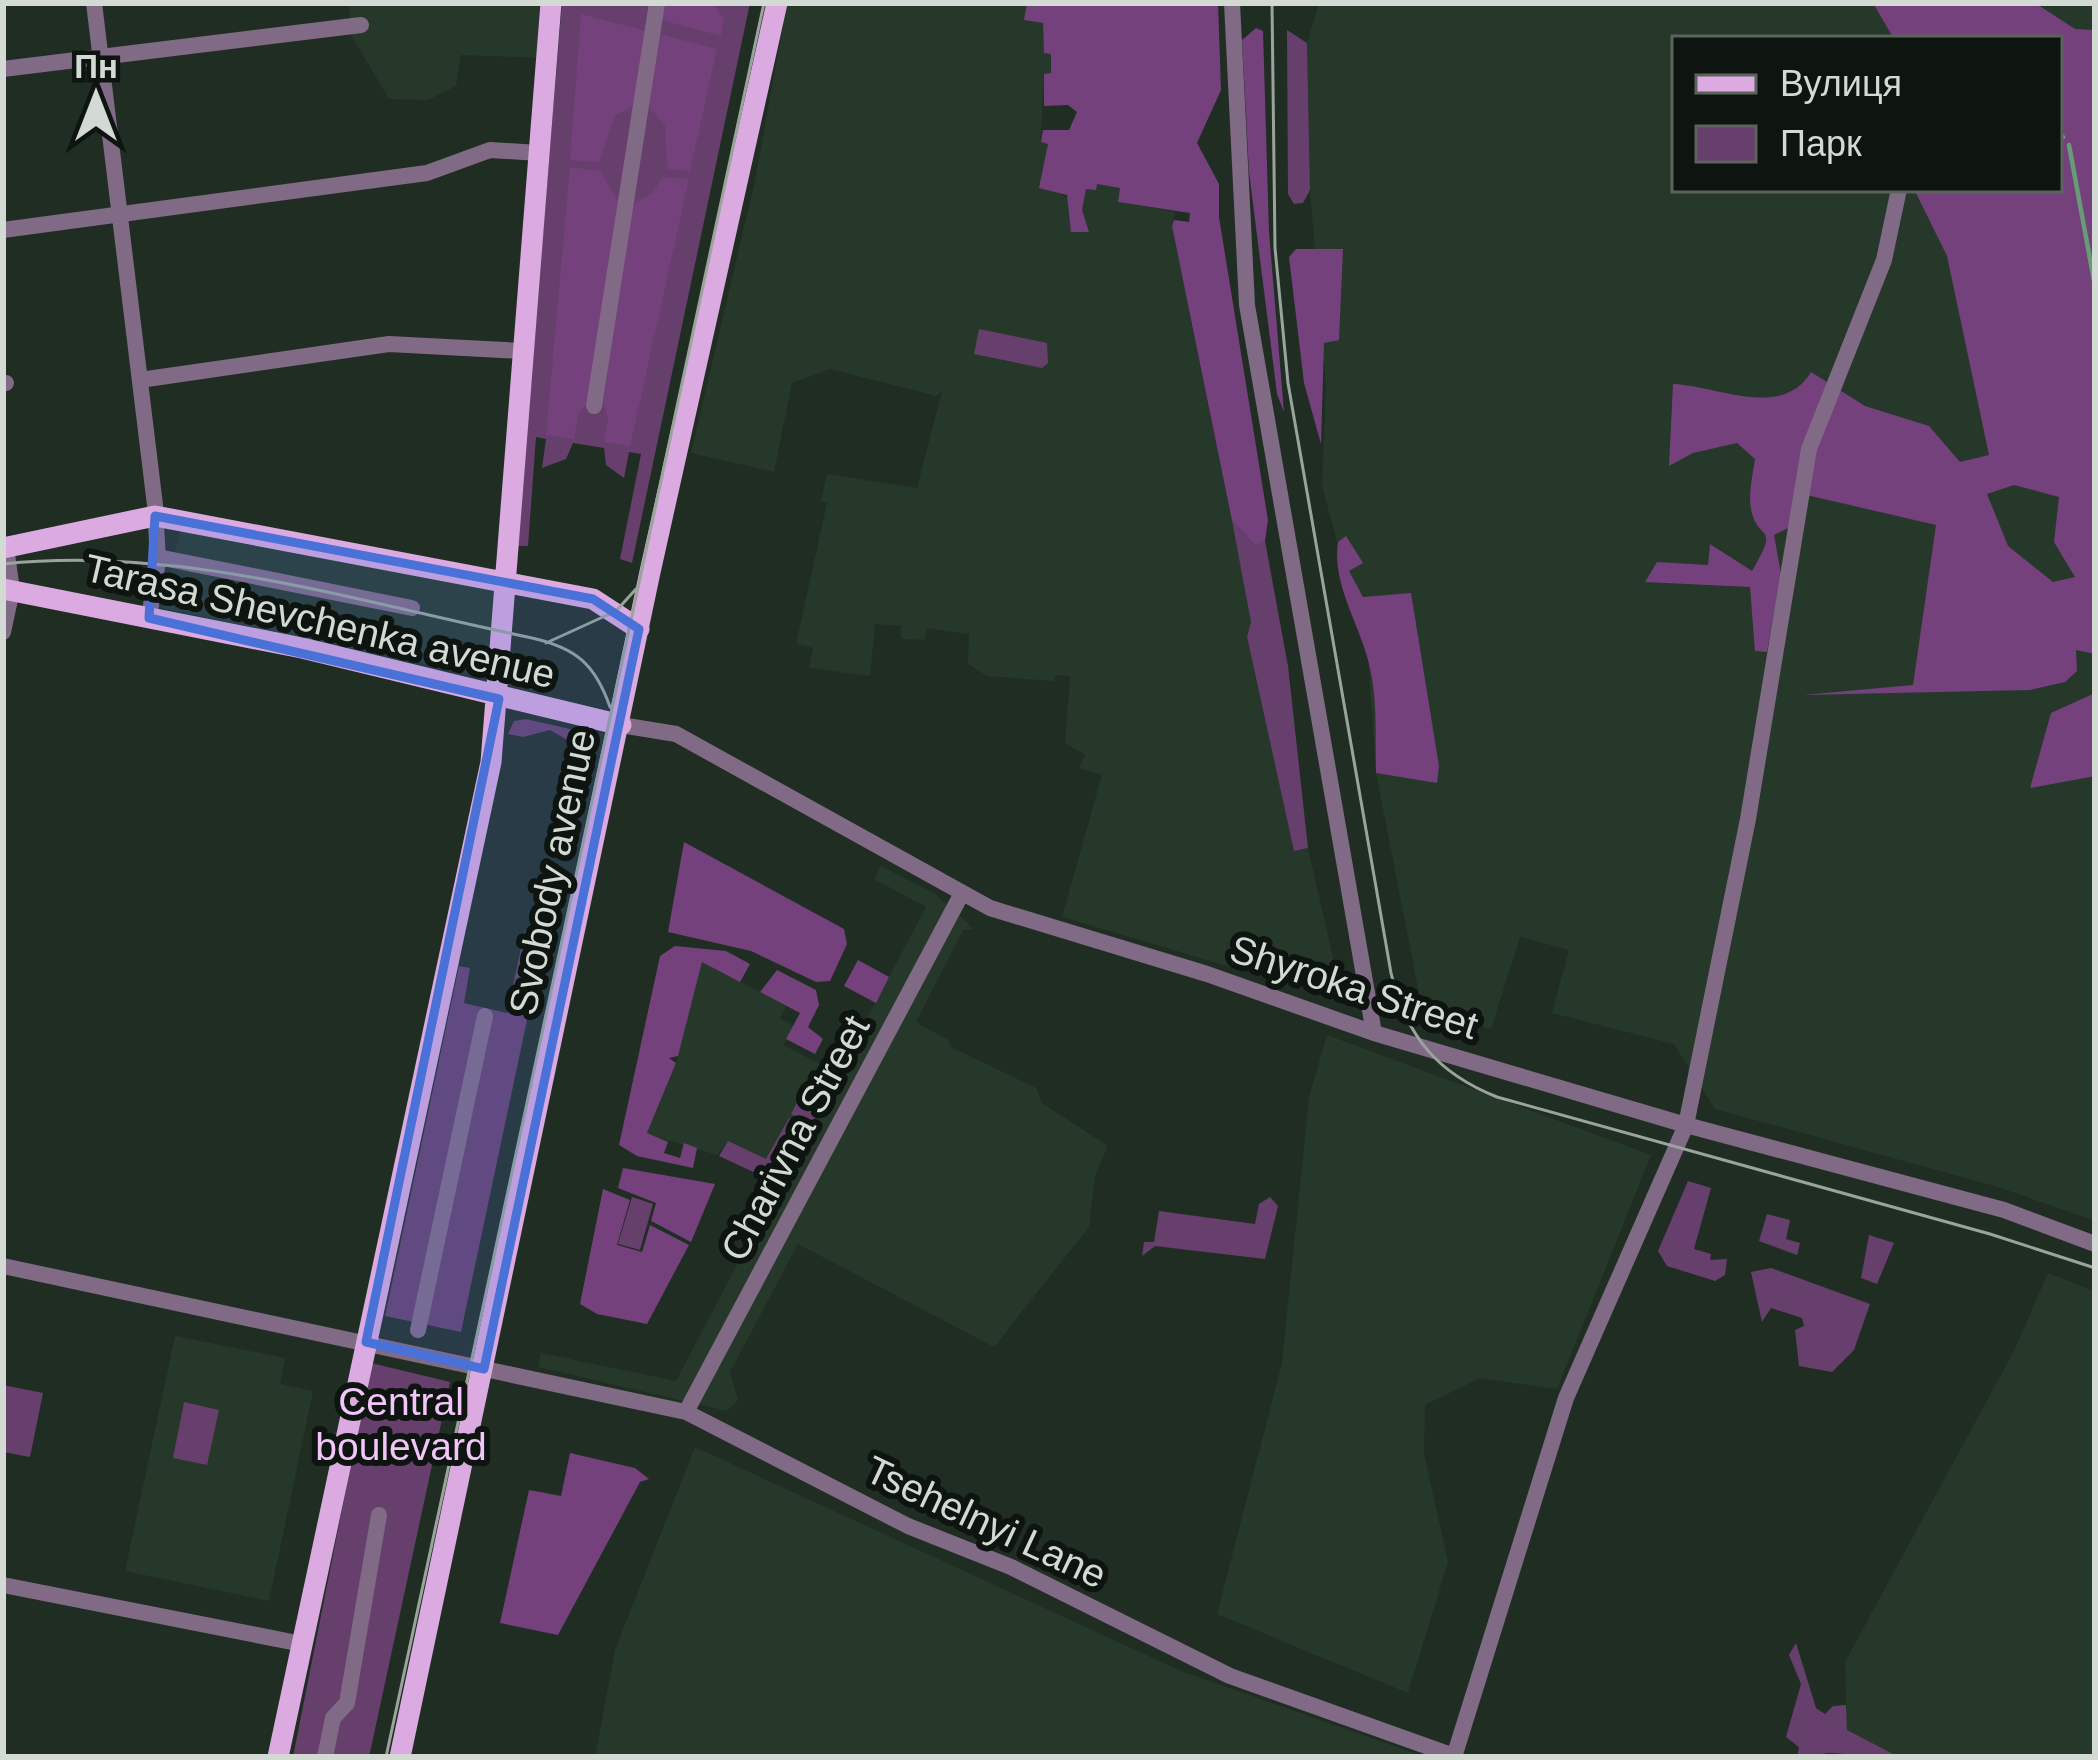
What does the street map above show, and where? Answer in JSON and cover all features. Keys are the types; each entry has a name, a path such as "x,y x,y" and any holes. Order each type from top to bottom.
{"main road":[{"path":"278,1757 491,762 551,3"},
{"name":"Svobody avenue","path":"400,1757 777,3"},
{"name":"Tarasa Shevchenka avenue","path":"4,548 155,516 593,599 639,629"},
{"name":"Tarasa Shevchenka avenue","path":"7,590 445,680 499,699 621,725"}],"street":[{"path":"94,3 155,516 158,556 149,618"},
{"path":"594,406 657,3"},
{"path":"1232,3 1247,304 1374,1033"},
{"path":"3,69 361,25"},
{"path":"3,230 427,173 490,150 539,153"},
{"path":"1454,1756 1565,1398 1686,1125 1748,819 1809,449 1884,260 1898,192"},
{"path":"140,380 389,344 522,351"},
{"path":"3,632 4,548"},
{"path":"158,556 412,608"},
{"name":"Shyroka Street","path":"621,725 676,734 962,895 1374,1033 1686,1125 2004,1210 2095,1244"},
{"name":"Charivna Street","path":"686,1412 962,895"},
{"path":"418,1330 485,1016"},
{"name":"Tsehelnyi Lane","path":"3,1266 686,1412 908,1526 1011,1567 1230,1676 1454,1756"},
{"path":"325,1757 333,1718 347,1703 380,1515"},
{"path":"3,1585 302,1644"}],"highlighted area":[{"path":"155,516 593,599 639,629 484,1369 366,1342 499,699 149,618"}],"shaded area":[{"path":"349,3 547,3 543,58 461,55 456,86 428,100 389,99 351,35"},
{"path":"665,3 711,3 724,18 721,36 662,20"},
{"path":"787,3 1027,3 1024,20 1043,23 1044,53 1051,53 1051,74 1044,75 1041,141 1048,143 1060,192 1070,201 1071,231 1086,189 1095,190 1097,184 1121,188 1119,202 1175,212 1172,226 1252,622 1247,638 1294,850 1308,848 1335,966 1299,973 1234,968 1062,917 1102,775 1079,768 1085,755 1065,743 1070,676 1056,675 1054,681 987,676 968,664 969,634 927,628 925,640 901,639 901,626 875,624 870,676 809,668 813,648 796,644 827,503 821,501 827,474 917,488 942,391 936,396 830,369 792,383 774,472 691,453 755,181"},
{"path":"1027,3 1218,3 1221,90 1197,143 1219,184 1219,217 1268,520 1265,541 1255,545 1232,521 1172,226 1174,220 1189,222 1190,213 1118,202 1120,188 1097,184 1096,190 1086,189 1082,210 1089,232 1071,232 1067,195 1039,188 1048,144 1041,142 1043,130 1069,130 1077,112 1068,105 1044,106 1044,74 1051,73 1051,54 1044,53 1043,23 1024,20"},
{"path":"1319,3 2095,3 2095,1221 1998,1187 1715,1109 1674,1044 1552,1013 1569,950 1520,937 1491,1029 1439,1015 1419,993 1376,773 1368,656 1322,486 1326,387 1310,190 1307,43"},
{"path":"1873,3 2035,3 2075,29 2095,30 2095,654 2076,650 2077,671 2065,682 2030,690 1803,695 1913,685 1936,525 1798,493 1792,526 1774,535 1781,574 1767,652 1755,651 1750,587 1645,582 1657,562 1708,565 1710,544 1752,571 1766,539 1751,509 1755,459 1737,443 1693,453 1669,466 1673,384 1767,397 1799,386 1811,372 1865,406 1929,426 1960,462 1989,455 1947,256 1915,192 2062,192 2062,36 1892,36","holes":["2014,485 2059,497 2054,542 2075,577 2053,582 2008,546 1987,494"]},
{"path":"581,14 646,31 633,106 615,115 599,162 570,160"},
{"path":"1256,28 1263,31 1269,232 1284,412 1277,394 1249,172 1242,40"},
{"path":"659,34 717,49 690,171 667,169 665,125 649,107"},
{"path":"570,167 600,171 619,203 589,402 578,414 574,439 546,435"},
{"path":"663,177 689,179 630,446 604,442 608,418 603,404 631,206 652,193"},
{"path":"1296,249 1343,249 1339,340 1324,343 1321,444 1304,383 1289,257"},
{"path":"181,526 497,590 494,679 163,608"},
{"path":"1346,536 1363,563 1349,571 1363,597 1411,593 1439,766 1437,783 1376,773 1371,674 1337,558 1338,542"},
{"path":"2095,693 2095,776 2030,788 2051,713"},
{"path":"684,842 844,929 847,944 830,981 816,982 751,951 668,932"},
{"path":"881,866 934,893 974,929 963,930 916,1022 948,1040 951,1047 1036,1088 1042,1103 1108,1146 1095,1176 1089,1227 994,1347 798,1244 730,1372 738,1400 727,1411 538,1367 541,1353 676,1381 808,1130 766,1160 728,1142 717,1155 647,1134 676,1063 702,961 786,1006 780,1018 794,1026 783,1045 838,1073 926,907 874,879"},
{"path":"675,946 726,951 750,964 740,982 702,962 678,1056 669,1058 676,1063 647,1133 668,1142 664,1153 680,1158 684,1143 697,1148 693,1168 637,1156 619,1145 660,956"},
{"path":"858,960 889,977 876,1003 844,986"},
{"path":"777,970 816,990 819,1005 808,1027 823,1039 815,1054 786,1039 800,1013 760,992"},
{"path":"1327,1035 1651,1155 1557,1389 1480,1378 1425,1405 1424,1453 1448,1562 1408,1693 1217,1614 1282,1363 1309,1097"},
{"path":"623,1168 715,1184 691,1242 651,1221 656,1203 618,1188"},
{"path":"603,1189 630,1200 617,1245 642,1252 650,1225 689,1245 647,1324 597,1314 580,1304"},
{"path":"2048,1273 2095,1291 2095,1757 1899,1757 1847,1730 1845,1662 2015,1349"},
{"path":"175,1336 285,1358 280,1384 313,1391 269,1601 125,1571"},
{"path":"695,1447 1181,1671 1425,1757 595,1757 615,1650"},
{"path":"570,1453 635,1468 649,1479 640,1482 558,1635 500,1623 529,1490 561,1496"}],"green space":[{"path":"562,3 750,3 632,563 620,559 641,454 629,452 624,478 606,465 604,448 573,443 566,459 542,468 546,439 536,437 528,546 517,546"},
{"path":"1287,30 1307,43 1310,190 1303,203 1294,204 1288,194"},
{"path":"979,329 1047,343 1048,363 1042,368 974,354"},
{"path":"1232,521 1254,544 1265,541 1288,666 1308,848 1294,851 1247,637 1251,622"},
{"path":"526,719 592,734 588,752 550,730 523,737 508,734 514,721"},
{"name":"Central boulevard","path":"550,887 555,888 461,1332 385,1316 459,966 470,968 464,1003 507,1013 525,930 540,932"},
{"path":"814,1070 835,1080 811,1125 791,1114"},
{"path":"789,1118 809,1129 779,1184 719,1156 728,1141 766,1159"},
{"path":"1688,1181 1711,1188 1694,1249 1711,1254 1710,1260 1727,1259 1725,1275 1715,1281 1667,1266 1658,1251"},
{"path":"632,1197 653,1204 640,1250 618,1244"},
{"path":"1270,1197 1278,1206 1265,1259 1155,1246 1142,1256 1144,1242 1154,1242 1159,1211 1255,1224 1259,1204"},
{"path":"1767,1214 1790,1220 1786,1239 1800,1243 1797,1255 1759,1241"},
{"path":"1869,1235 1894,1243 1877,1284 1861,1278"},
{"path":"1771,1268 1870,1304 1854,1350 1832,1372 1799,1366 1795,1330 1804,1326 1802,1318 1771,1308 1762,1322 1751,1272"},
{"name":"Central boulevard","path":"371,1363 450,1382 369,1757 293,1757"},
{"path":"3,1385 43,1393 30,1457 3,1452"},
{"path":"184,1402 219,1410 207,1465 173,1458"},
{"path":"1796,1643 1816,1708 1825,1714 1833,1706 1846,1705 1847,1730 1899,1757 1829,1753 1797,1757 1799,1747 1786,1737 1801,1684 1789,1655"}],"waterway":[{"path":"2069,145 2095,286"}],"tram line":[{"path":"386,1757 764,3"},
{"path":"1272,3 1275,248 1288,383 1391,973 1415,1034 1441,1064 1497,1097 1990,1234 2095,1268"},
{"path":"3,564 137,562 203,570 532,638 582,660 598,679 610,707"},
{"path":"546,643 616,611 636,589"}]}
